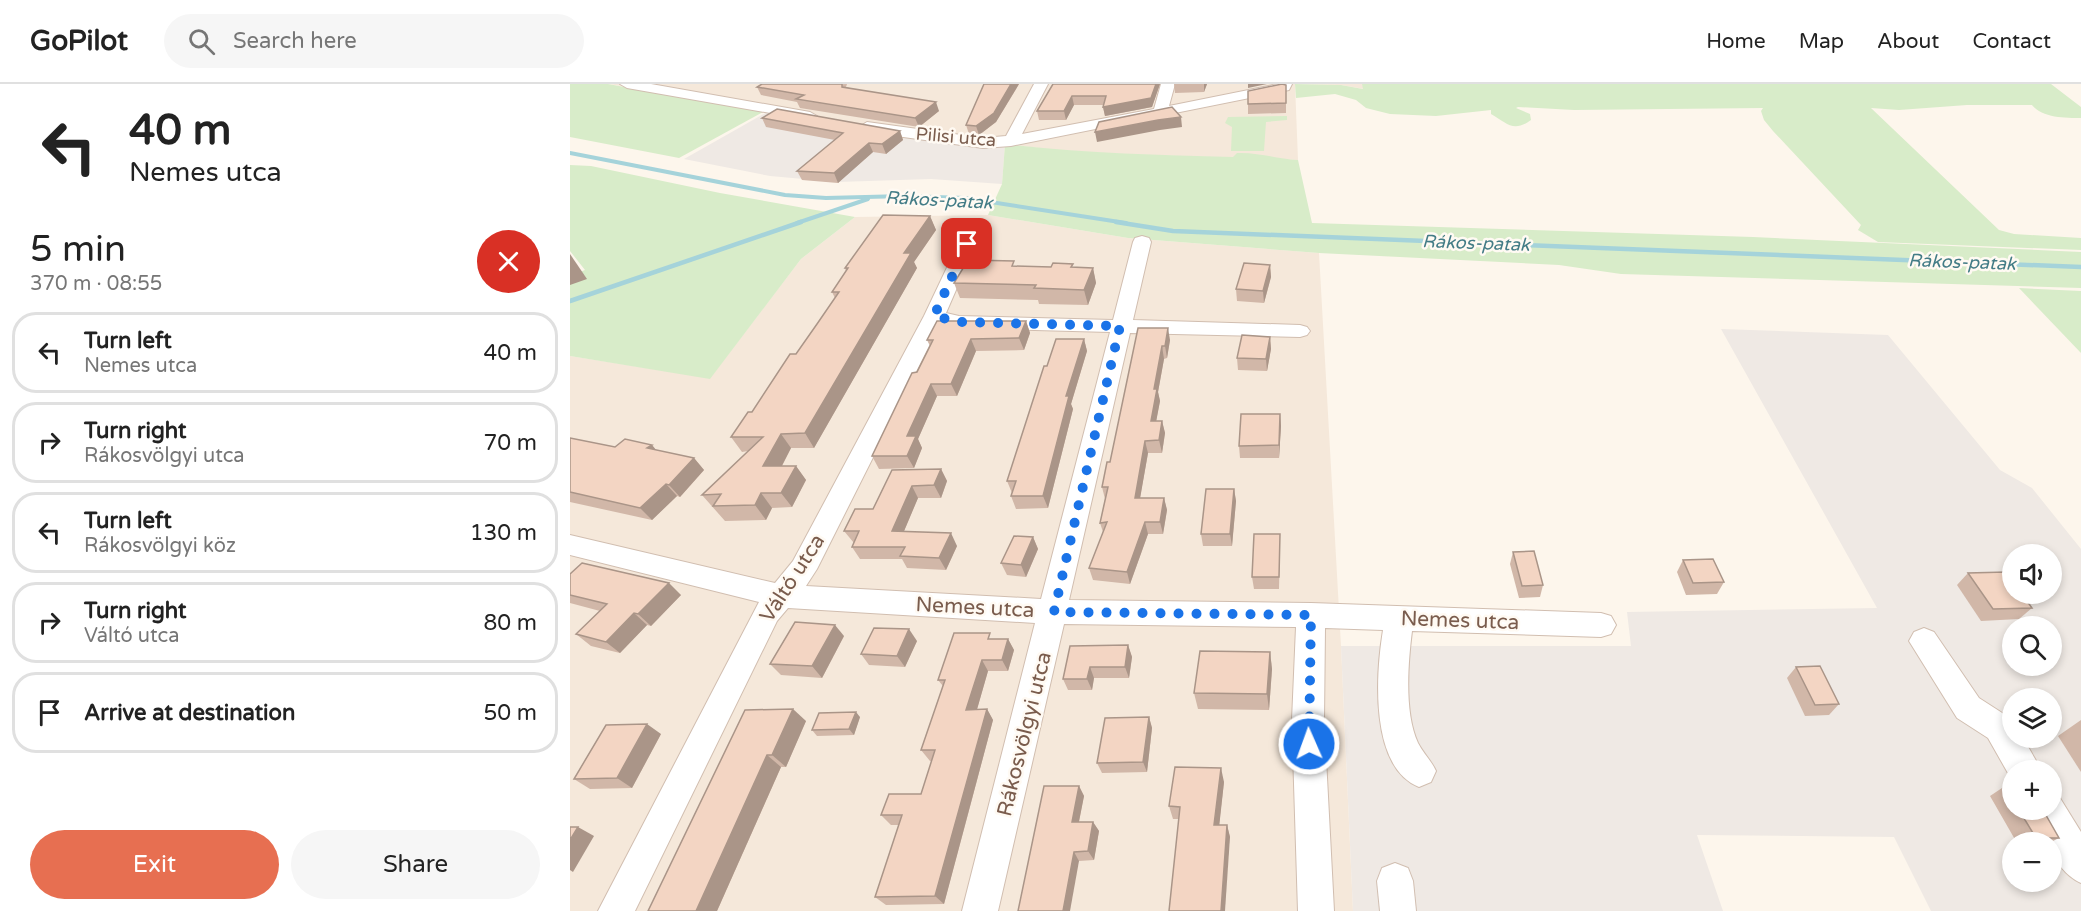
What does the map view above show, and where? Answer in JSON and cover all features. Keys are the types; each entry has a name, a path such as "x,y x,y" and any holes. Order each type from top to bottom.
{"street":[{"path":"627,84 826,119"},
{"path":"1011,141 1041,84"},
{"path":"1160,112 1168,84"},
{"name":"Pilisi utca","path":"849,123 983,143 1011,141 1284,86"},
{"path":"1201,103 1225,104 1233,111"},
{"name":"Rákosvölgyi utca","path":"980,911 1142,242"},
{"name":"Váltó utca","path":"616,911 762,623 803,569 934,316 967,244"},
{"path":"934,316 959,322 1300,331"},
{"name":"Nemes utca","path":"570,545 781,596 1054,612 1311,615 1601,625"},
{"path":"1311,615 1308,720 1316,911"},
{"path":"1399,618 1393,654 1398,731 1405,754 1419,771"},
{"path":"1924,640 1968,708 1999,728 2018,760"},
{"path":"2054,820 2081,865"}],"shaded area":[{"path":"609,84 1295,84 1298,160 1120,154 1005,144 982,145"},
{"path":"1295,84 1362,84 1364,89 1341,85"},
{"path":"769,111 882,132 1005,144 1002,184 931,179 837,182 770,176 684,159"},
{"path":"988,215 1128,238 1319,253 1353,911 570,911 570,356 710,378 801,259 855,217"},
{"path":"1721,329 1888,335 2000,470 2032,488 2081,549 2081,911 1931,911 1894,837 1697,835 1723,911 1353,911 1341,646 1631,646 1627,612 1877,608"}],"green space":[{"path":"570,84 608,84 763,112 679,158 570,137"},
{"path":"1295,84 1341,85 1363,89 1362,84 2051,84 2081,107 2081,118 2048,115 2032,105 1967,105 1899,110 1871,108 1999,230 2014,234 2081,238 2081,250 1878,242 1858,230 1861,225 1773,131 1764,120 1761,111 1763,108 1574,110 1518,107 1516,108 1530,114 1531,120 1515,126 1491,114 1491,110 1436,116 1390,114 1366,108 1356,100 1335,94 1296,98"},
{"path":"1287,116 1287,120 1266,122 1264,151 1231,151 1232,127 1225,123 1228,117"},
{"path":"1005,144 1062,150 1148,154 1233,157 1237,153 1245,153 1298,160 1312,223 1753,237 2081,252 2081,288 1621,274 1559,265 1319,253 1128,238 988,215 1002,184"},
{"path":"570,165 591,166 720,193 855,217 801,259 710,379 570,356 570,276 585,270 570,251"},
{"path":"2019,288 2081,291 2081,353"}],"building":[{"path":"762,84 842,84 842,87 936,102 915,118 796,99 804,95 757,87"},
{"path":"984,84 1011,84 994,113 976,126 966,125"},
{"path":"1053,84 1156,84 1151,98 1103,107 1106,96 1072,96 1064,111 1037,111"},
{"path":"1286,85 1286,103 1248,104 1248,91"},
{"path":"1172,107 1181,117 1095,132 1099,122"},
{"path":"777,109 900,131 882,144 869,143 834,173 797,171 843,133 762,118"},
{"path":"883,215 930,216 904,253 911,253 805,433 781,434 763,466 796,466 781,493 761,493 755,505 713,506 721,494 702,495 763,437 731,437 748,412 752,412 790,354 796,354 839,292 832,292 848,268 845,268"},
{"path":"968,260 1014,261 1012,266 1051,267 1053,263 1093,268 1084,290 1034,288 1036,285 954,283"},
{"path":"1244,263 1270,265 1263,291 1236,289"},
{"path":"937,321 1026,321 1019,338 971,339 951,384 931,384 907,436 916,436 907,456 872,456 912,373 917,372 933,340 927,340"},
{"path":"1138,328 1168,328 1165,346 1162,346 1154,389 1157,389 1151,421 1162,421 1159,440 1145,441 1135,498 1164,498 1160,522 1145,522 1127,572 1089,568 1107,522 1100,523 1108,487 1102,487 1107,462 1110,462"},
{"path":"1242,335 1270,337 1266,359 1237,358"},
{"path":"1056,339 1084,339 1066,396 1069,396 1043,496 1011,496 1016,481 1007,481 1044,366 1047,366"},
{"path":"1241,414 1280,414 1279,445 1239,446"},
{"path":"570,438 615,447 625,439 652,445 647,448 694,458 669,485 666,484 640,508 570,492"},
{"path":"941,469 934,485 912,486 892,531 951,533 939,558 900,556 905,547 852,547 859,531 844,531 855,509 873,509 892,470"},
{"path":"1206,489 1234,489 1230,534 1201,534"},
{"path":"1254,534 1280,534 1279,577 1252,577"},
{"path":"1014,536 1033,537 1021,565 1001,563"},
{"path":"1534,551 1543,585 1522,586 1513,552"},
{"path":"1713,559 1724,582 1693,583 1683,560"},
{"path":"582,563 669,583 638,614 634,613 606,642 576,634 607,604 570,595 570,574"},
{"path":"2002,572 2002,604 2029,604 2032,608 1993,609 1968,573"},
{"path":"795,622 835,625 812,666 770,664"},
{"path":"874,628 909,629 897,656 861,654"},
{"path":"954,633 990,633 988,639 1008,639 1002,660 982,660 966,710 987,709 935,896 875,897 902,815 881,815 889,794 921,794 935,750 921,750 945,680 938,680"},
{"path":"1128,645 1125,667 1090,667 1087,679 1063,679 1070,646"},
{"path":"1200,651 1270,652 1267,694 1194,693"},
{"path":"1820,666 1839,704 1815,705 1796,667"},
{"path":"793,709 772,755 767,755 696,911 648,911 745,710"},
{"path":"856,712 849,729 812,730 819,713"},
{"path":"1149,717 1143,762 1097,763 1105,718"},
{"path":"647,724 617,778 574,779 606,725"},
{"path":"1175,767 1221,768 1214,825 1227,825 1221,911 1169,911 1180,807 1169,806"},
{"path":"1044,786 1079,786 1072,822 1093,822 1088,851 1074,852 1063,911 1018,911"},
{"path":"2025,820 2049,820 2056,832 2032,832"},
{"path":"570,827 578,827 570,840"}],"waterway":[{"name":"Rákos-patak","path":"570,153 785,195 826,198 905,196 965,198 1126,223"},
{"name":"Rákos-patak","path":"797,223 868,199"},
{"name":"Rákos-patak","path":"570,301 801,222"},
{"name":"Rákos-patak","path":"1116,222 1173,231 2081,267"}],"route":[{"path":"967,244 934,316 959,322 1120,326 1054,612 1311,615 1309,744"}]}
